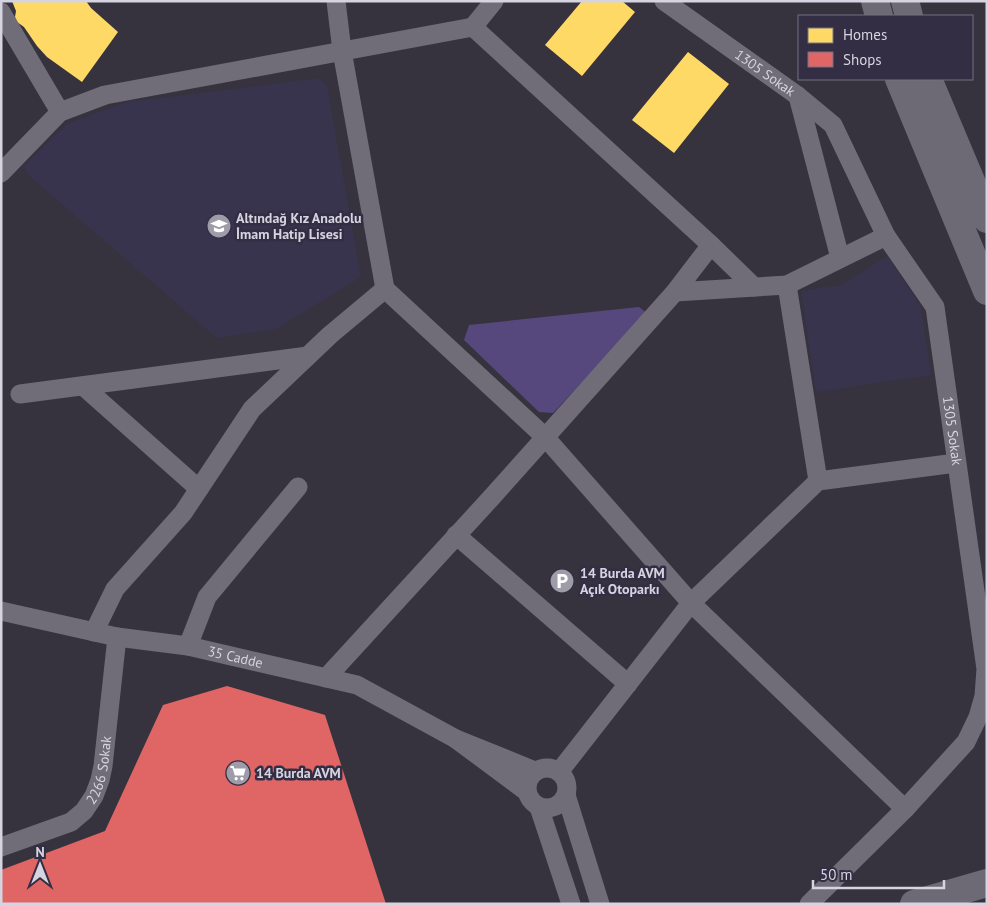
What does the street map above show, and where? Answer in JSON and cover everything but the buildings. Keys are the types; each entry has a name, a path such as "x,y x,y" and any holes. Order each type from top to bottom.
{"highway":[{"path":"875,1 879,15"},
{"path":"905,1 909,15"},
{"path":"899,80 987,291"},
{"path":"928,80 987,219"},
{"path":"914,904 987,883"}],"street":[{"path":"336,1 342,51 385,289 545,437 690,603 905,809"},
{"path":"1,173 60,112 105,95 473,27 494,1"},
{"name":"1305 Sokak","path":"664,1 798,96 833,125 886,236 935,307 986,668 984,696 978,717 966,742 905,809 809,904"},
{"path":"1,12 60,112"},
{"path":"473,27 711,245 754,287"},
{"path":"798,96 840,258"},
{"path":"675,292 787,284 886,236"},
{"path":"326,678 675,292 711,245"},
{"path":"787,284 818,481"},
{"path":"94,632 115,589 184,513 252,409 308,356 385,289"},
{"path":"20,394 308,356"},
{"path":"83,386 199,489"},
{"path":"559,772 690,603 818,481 956,463"},
{"path":"188,646 207,598 298,487"},
{"path":"456,535 628,684"},
{"name":"35 Cadde","path":"1,611 117,637 188,646 358,685 456,739"},
{"name":"2266 Sokak","path":"1,847 71,822 84,811 94,796 103,766 117,637"},
{"path":"456,739 535,771"},
{"path":"456,739 526,791 531,801 540,807 546,808 558,805 566,795"},
{"path":"526,791 528,780 535,771 541,768 548,768 559,772 566,783 566,795 600,904"},
{"path":"540,807 571,904"}],"shaded area":[{"name":"Altındağ Kız Anadolu İmam Hatip Lisesi","path":"319,78 327,86 361,277 276,329 217,338 27,174 24,166 67,124 127,102"},
{"path":"887,256 921,307 931,375 816,392 801,291 842,285"},
{"path":"639,307 647,313 553,413 539,412 464,340 469,325"}],"place":[{"name":"Altındağ Kız Anadolu İmam Hatip Lisesi","path":"219,226"},
{"name":"14 Burda AVM Açık Otoparkı","path":"562,581"},
{"name":"14 Burda AVM","path":"238,773"}]}
